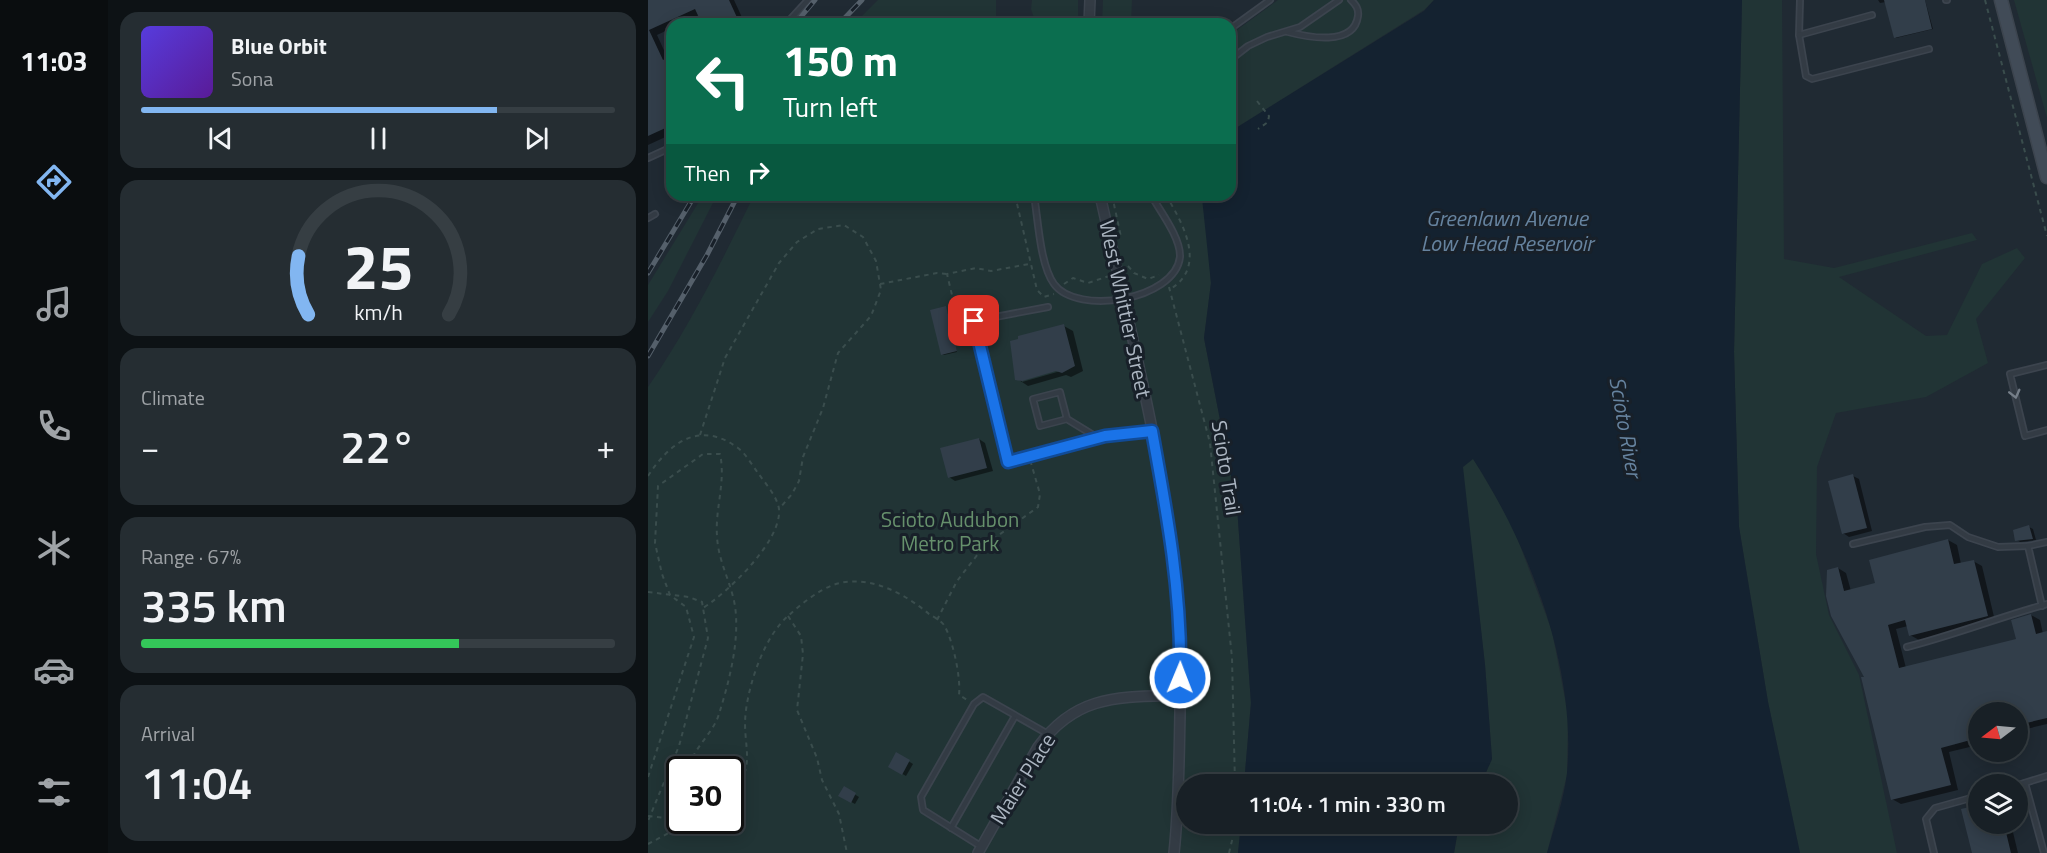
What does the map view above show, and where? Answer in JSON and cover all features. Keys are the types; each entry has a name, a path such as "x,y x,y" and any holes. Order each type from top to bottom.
{"main road":[{"path":"2001,0 2047,177"}],"street":[{"path":"1089,0 1089,18"},
{"name":"West Whittier Street","path":"1101,201 1152,431 1168,516 1178,600 1180,695 1174,853"},
{"name":"Maier Place","path":"980,850 1048,734 1070,714 1095,702 1113,698 1180,695"}],"lane":[{"path":"792,18 808,0"},
{"path":"1236,25 1270,0"},
{"path":"1236,55 1248,46 1309,22 1339,0"},
{"path":"1288,32 1326,37 1346,33 1357,21 1358,15 1358,8 1351,0"},
{"path":"1800,0 1799,35 1806,76 1812,80 1929,49"},
{"path":"1799,35 1872,15"},
{"path":"648,158 666,150"},
{"path":"1035,201 1047,270 1062,294 1075,300 1123,300 1167,282 1177,268 1180,254 1174,237 1154,201"},
{"path":"648,218 655,214"},
{"path":"1048,307 974,321 1008,462 1098,438 1152,431"},
{"path":"2047,365 2010,374 2025,436 2047,430"},
{"path":"1067,419 1040,426 1033,399 1060,392 1067,419 1098,438"},
{"path":"1853,544 1925,526 1950,525 1968,537 1998,547 2028,546 2047,542"},
{"path":"1907,647 1961,633 2045,605 2028,546"},
{"path":"980,850 923,810 921,797 974,704 983,697 1048,734"},
{"path":"951,828 1015,716"},
{"path":"2028,782 2047,776"},
{"path":"2028,794 2044,853"},
{"path":"1934,853 1926,819 1935,808 1968,799"}],"path":[{"path":"1985,0 2047,236"},
{"path":"1257,101 1269,116 1268,122 1258,129"},
{"path":"1114,201 1122,242"},
{"path":"700,435 725,358 738,331 779,263 797,242 818,229 844,225 863,237 876,261 880,284 871,316 838,353 823,408 804,457 799,481 792,494 779,509 774,528 760,553 751,567 729,589 703,608"},
{"path":"880,284 937,273 947,274 976,268 991,271 1029,264"},
{"path":"1127,265 1134,273 1148,279 1160,274 1167,282"},
{"path":"947,274 956,312"},
{"name":"Scioto Trail","path":"1167,282 1210,443 1232,658 1235,774"},
{"path":"648,476 661,455 680,440 700,435 717,437 740,449 770,490 779,509"},
{"path":"648,777 694,638 686,607 670,595 662,574 655,543 658,486 703,454 720,454 724,471 716,532 719,557 735,606 735,633 728,681 718,716 693,756"},
{"path":"937,620 957,581 985,546 1038,507 1040,494 1029,458"},
{"path":"744,776 749,759 746,710 761,657 773,632 788,616 834,585 858,582 881,585 903,595 943,624 951,645 960,683 959,695 974,704"},
{"path":"648,592 689,597 702,602 708,638 679,746 648,821"},
{"path":"788,616 801,636 803,654 797,710 817,758 822,780 839,814 847,853"},
{"path":"649,816 666,818"},
{"path":"648,844 667,834"},
{"path":"1229,853 1234,834"}],"green space":[{"path":"878,0 996,0 996,18 860,18"},
{"path":"1032,0 1078,0 1078,18 1034,18 1031,9"},
{"path":"1103,0 1132,0 1131,18 1102,18"},
{"path":"1278,0 1434,0 1424,10 1236,128 1236,31"},
{"path":"1742,0 1782,0 1784,259 1834,268 1972,233 1977,240 1839,277 1926,336 1947,335 1982,264 2017,248 2025,258 1976,319 1988,363 1926,397 1836,413 1817,467 1816,554 1829,615 1859,675 1897,853 1800,853 1768,702 1739,527 1734,352"},
{"path":"2014,0 2047,0 2047,118"},
{"path":"699,201 714,201 668,291 648,322 648,285"},
{"name":"Scioto Audubon Metro Park","path":"751,201 1204,201 1211,283 1204,338 1237,506 1251,703 1245,774 1176,774 1176,834 1240,834 1238,853 648,853 648,387 692,317"},
{"path":"1473,458 1512,524 1552,631 1568,715 1567,775 1547,853 1454,853 1457,834 1518,834 1518,774 1485,774 1492,759 1485,665 1462,467"}],"water":[{"name":"Greenlawn Avenue Low Head Reservoir","path":"1434,0 1742,0 1734,352 1739,527 1768,702 1800,853 1547,853 1566,783 1568,733 1564,692 1545,609 1530,568 1494,493 1473,459 1463,467 1485,665 1492,759 1485,774 1245,774 1251,703 1237,506 1204,338 1211,283 1202,201 1236,201 1236,128 1424,11"},
{"path":"1240,834 1457,834 1454,853 1238,853"}],"building":[{"path":"648,0 729,0 737,18 699,18 695,9 675,18 666,18 666,22 649,30 663,60 666,59 666,128 648,136"},
{"path":"1884,0 1925,0 1932,29 1894,38"},
{"path":"946,306 957,351 941,355 930,310"},
{"path":"1064,324 1075,366 1062,373 1056,371 1022,381 1015,380 1010,341 1018,339 1018,336"},
{"path":"979,438 987,468 948,478 940,448"},
{"path":"1853,474 1867,528 1842,534 1828,481"},
{"path":"2029,525 2033,539 2015,541 2013,530"},
{"path":"1948,539 1954,564 1974,560 1988,616 1909,636 1905,620 1888,625 1899,668 2016,639 2011,620 2031,614 2036,634 2047,631 2047,718 2028,723 2028,702 1968,702 1968,741 1941,748 1951,785 1891,800 1861,677 1864,677 1831,616 1826,596 1827,570 1838,567 1844,591 1875,583 1869,560"},
{"path":"896,752 910,760 902,775 888,767"},
{"path":"844,786 856,793 851,803 838,796"},
{"path":"1968,807 1968,834 2006,834 2011,853 1972,853 1961,809"}],"railway":[{"path":"800,18 815,0"},
{"path":"845,18 862,0"},
{"path":"648,273 691,201"},
{"path":"648,356 707,255 735,201"}],"route":[{"path":"974,321 1008,462 1105,436 1152,431 1168,516 1175,571 1181,644 1180,678"}],"water label":[{"name":"Scioto River","path":"1626,427"}]}
